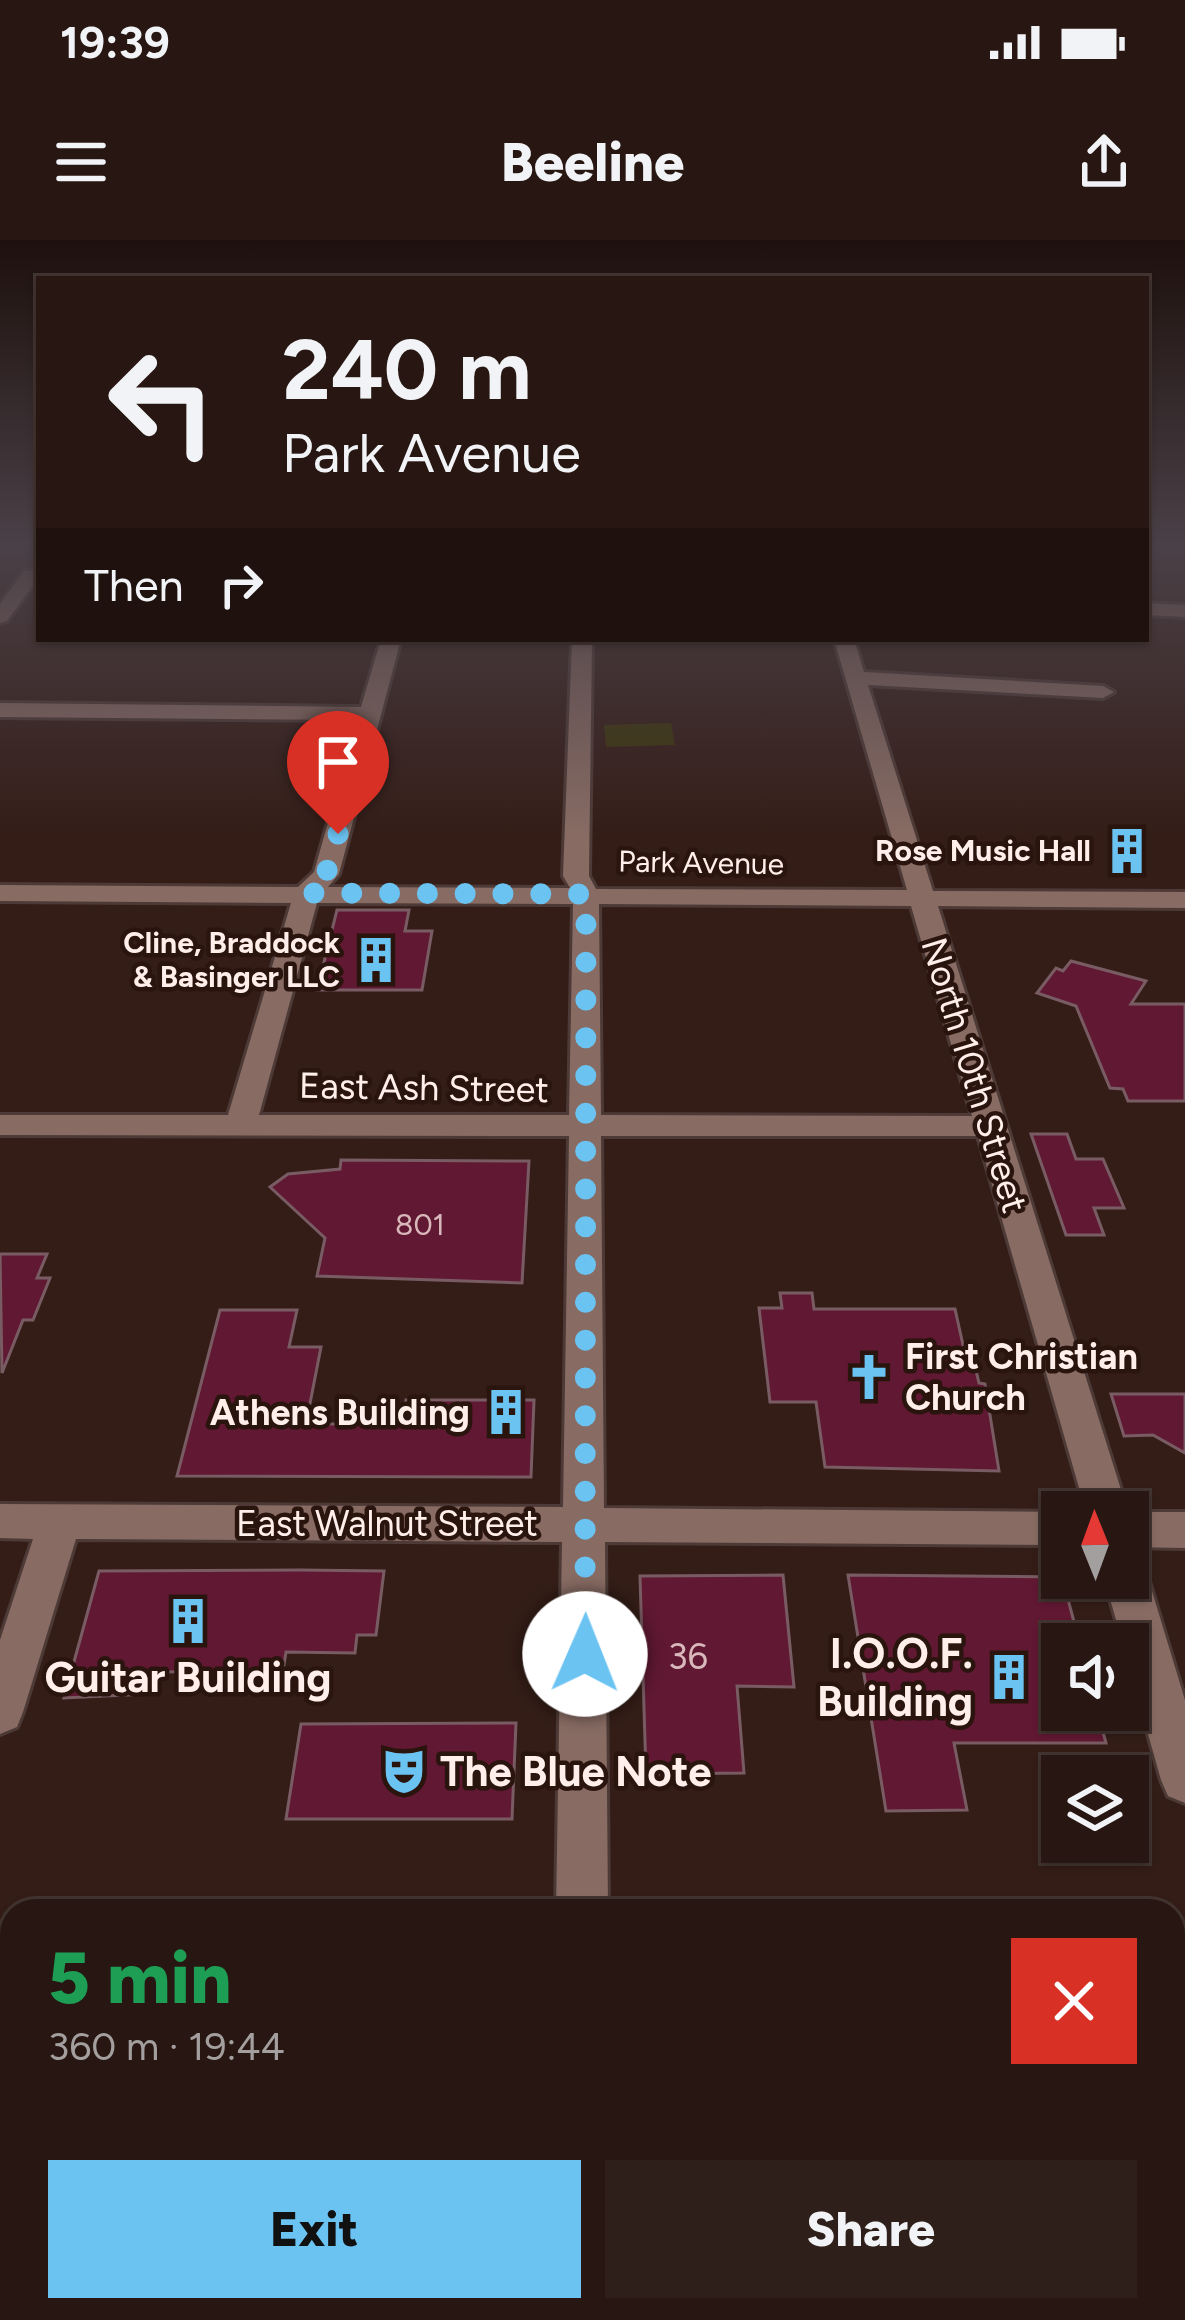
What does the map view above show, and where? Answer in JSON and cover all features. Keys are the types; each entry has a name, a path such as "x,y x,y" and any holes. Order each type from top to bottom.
{"street":[{"path":"241,1124 307,893 326,874 389,645"},
{"path":"582,645 576,876 586,894 582,1899"},
{"name":"North 10th Street","path":"846,645 1101,1491"},
{"path":"855,678 1103,692"},
{"path":"0,710 372,714"},
{"name":"Park Avenue","path":"0,893 1185,900"},
{"name":"East Ash Street","path":"0,1125 992,1126"},
{"name":"East Walnut Street","path":"0,1521 1041,1528"},
{"path":"0,1712 60,1521"},
{"path":"1149,1529 1185,1530"},
{"path":"1132,1599 1185,1780"}],"shaded area":[{"path":"671,723 675,745 606,747 604,725"}],"building":[{"name":"Cline, Braddock & Basinger LLC","path":"337,910 409,910 405,931 432,931 422,990 317,990"},
{"path":"1071,961 1146,981 1131,1004 1185,1004 1185,1101 1128,1101 1123,1089 1110,1088 1076,1006 1037,993 1056,968 1063,971"},
{"path":"1031,1134 1067,1134 1076,1159 1103,1159 1124,1208 1094,1208 1104,1235 1066,1235"},
{"path":"341,1160 529,1161 522,1283 317,1276 325,1238 270,1187 288,1174 340,1169"},
{"path":"0,1254 47,1254 37,1278 50,1278 33,1320 23,1320 2,1373"},
{"name":"First Christian Church","path":"780,1293 812,1293 814,1309 955,1309 965,1354 972,1354 979,1383 985,1384 999,1471 825,1467 816,1402 770,1402 759,1308 782,1308"},
{"path":"220,1310 297,1310 289,1347 321,1347 306,1424 403,1424 406,1400 534,1400 531,1477 177,1476"},
{"path":"1111,1394 1185,1394 1185,1453 1153,1435 1124,1436"},
{"name":"Guitar Building","path":"99,1571 384,1571 376,1635 357,1635 355,1653 286,1652 283,1671 153,1672 147,1694 64,1698"},
{"path":"783,1575 794,1687 737,1686 744,1773 646,1774 640,1576"},
{"path":"848,1575 1041,1577 1041,1599 1068,1599 1074,1623 1041,1623 1041,1731 1103,1731 1106,1743 954,1743 967,1810 886,1811"},
{"name":"The Blue Note","path":"516,1723 512,1819 286,1819 301,1724"}],"place":[{"name":"Rose Music Hall","path":"1127,851"},
{"name":"Cline, Braddock & Basinger LLC","path":"376,960"},
{"name":"First Christian Church","path":"869,1377"},
{"name":"Athens Building","path":"506,1412"},
{"name":"Guitar Building","path":"188,1621"},
{"name":"I.O.O.F. Building","path":"1009,1677"},
{"name":"The Blue Note","path":"404,1771"}],"route":[{"path":"338,834 326,874 307,893 586,894 585,1654"}]}
